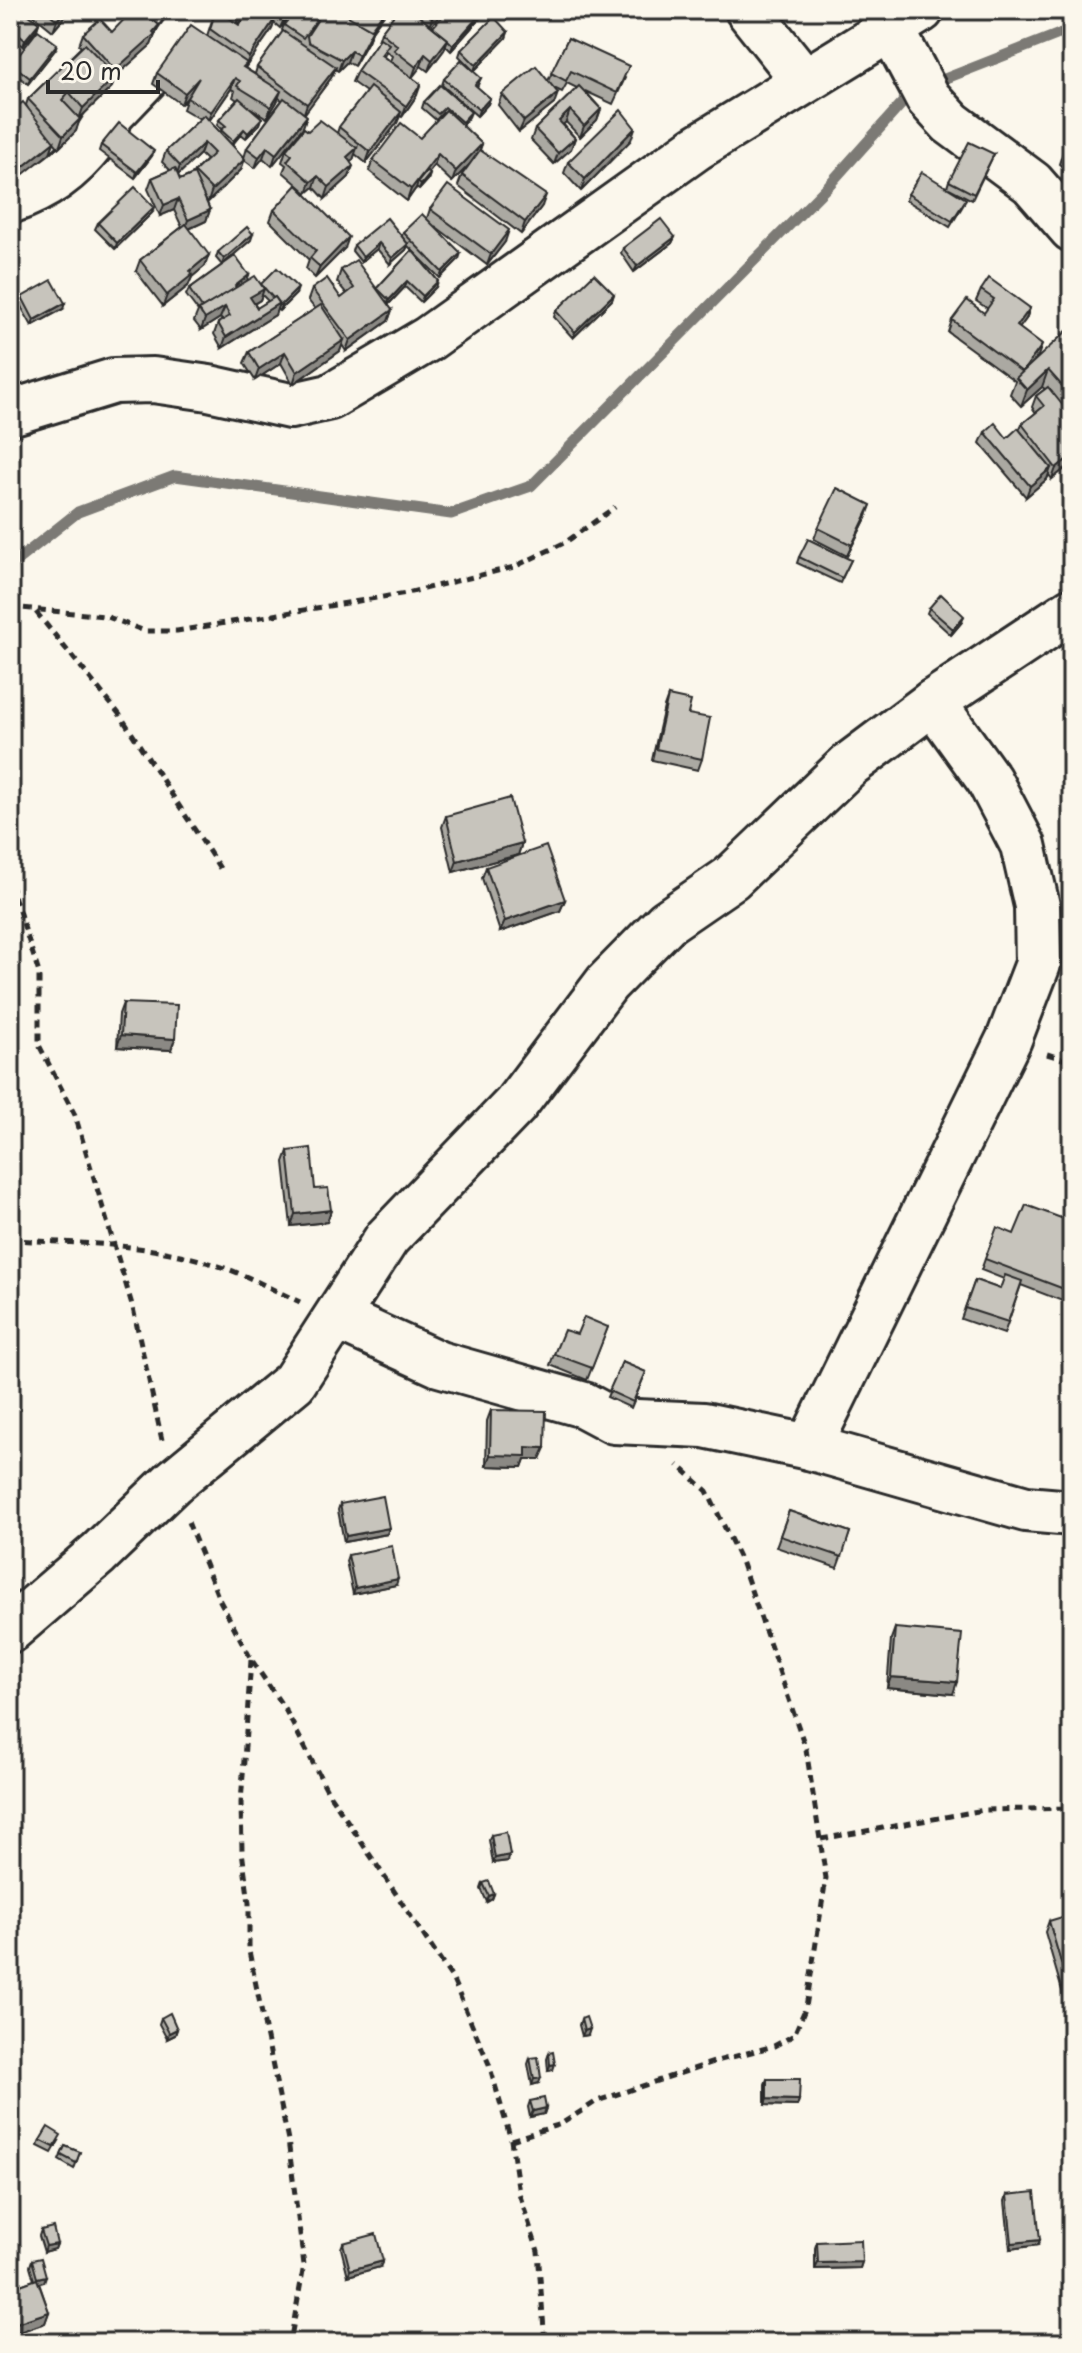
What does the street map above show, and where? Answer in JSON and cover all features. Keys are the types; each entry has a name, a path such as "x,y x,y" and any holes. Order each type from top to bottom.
{"street":[{"path":"10,201 41,190 66,171 94,142 113,113 163,59 197,10"},
{"path":"748,10 803,79"},
{"path":"10,413 114,381 153,380 209,388 290,406 330,397 428,339 696,148 803,79 911,49 951,123 1032,183 1072,229"},
{"path":"10,1630 98,1554 173,1482 294,1382 387,1238 515,1105 607,983 667,922 731,878 849,765 933,702 1072,610"},
{"path":"809,1447 1009,1039 1038,964 1037,906 1023,845 989,780 933,702"},
{"path":"338,1318 439,1364 584,1405 614,1421 704,1425 809,1447 1026,1509 1072,1513"}],"path":[{"path":"10,607 105,616 145,631 177,631 279,611 407,593 514,567 566,542 615,507"},
{"path":"36,611 120,715 221,870"},
{"path":"10,883 39,973 39,1045 75,1115 133,1308 147,1387 173,1482 219,1599 251,1659 286,1711 328,1792 452,1978 489,2064 511,2140 519,2193 538,2251 545,2343"},
{"path":"10,1240 112,1244 216,1265 338,1318"},
{"path":"511,2140 561,2124 597,2101 717,2061 774,2046 794,2035 806,2007 826,1878 806,1749 741,1561 707,1491 673,1461"},
{"path":"251,1659 241,1803 242,1851 249,1903 249,1951 288,2140 304,2265 290,2343"},
{"path":"821,1839 984,1810 1072,1808"}],"building":[{"path":"10,10 23,10 39,23 25,40 14,31 20,24 10,16"},
{"path":"45,10 66,10 57,20"},
{"path":"133,10 142,10 159,25 153,32 155,34 115,70 83,34 100,19 112,32"},
{"path":"216,10 239,25 252,10 266,10 276,17 249,57 210,29"},
{"path":"219,10 247,10 236,23"},
{"path":"275,10 290,10 285,17"},
{"path":"295,10 324,10 303,38 284,25"},
{"path":"324,10 350,10 347,15 372,30 359,55 351,51 342,60 308,42 307,36"},
{"path":"352,10 385,10 371,29 348,16"},
{"path":"398,10 411,10 448,39 432,60 425,54 416,67 394,50 398,46 381,32"},
{"path":"422,10 439,10 432,18"},
{"path":"448,10 484,10 453,45 433,27"},
{"path":"494,17 508,32 476,65 461,50"},
{"path":"191,25 247,63 243,67 281,91 271,107 237,86 240,81 235,78 211,112 187,98 199,78 185,93 157,73"},
{"path":"38,30 57,44 30,78 12,64"},
{"path":"283,31 336,67 307,104 257,67"},
{"path":"380,38 389,44 381,55 421,84 406,106 357,71"},
{"path":"568,38 629,66 617,93 571,71 566,81 551,73"},
{"path":"85,44 116,76 83,108 69,92 62,100 80,119 63,136 28,99"},
{"path":"461,60 481,78 475,85 490,98 479,110 444,79"},
{"path":"536,66 558,93 524,121 502,94"},
{"path":"440,85 471,112 462,122 445,107 438,114 424,102"},
{"path":"579,86 601,109 584,126 570,110 559,121 575,138 558,153 535,129"},
{"path":"370,87 401,112 370,152 339,127"},
{"path":"239,98 262,118 248,133 244,129 233,141 221,130 226,126 219,120"},
{"path":"284,98 307,116 276,154 267,147 259,157 247,148"},
{"path":"23,102 54,142 10,177 10,112"},
{"path":"446,110 482,144 456,171 438,154 411,189 373,160 401,123 420,138"},
{"path":"621,110 635,128 585,179 568,162"},
{"path":"204,115 245,159 212,190 194,172 214,153 204,143 180,166 166,151"},
{"path":"320,120 357,148 347,157 353,166 329,187 318,176 311,182 287,161 292,155 286,150 304,128 308,131"},
{"path":"119,123 154,151 137,172 101,145"},
{"path":"969,142 994,154 974,194 949,181"},
{"path":"1072,142 1072,160 1063,152"},
{"path":"480,150 546,195 525,222 462,175"},
{"path":"175,168 180,180 194,174 210,210 188,220 178,199 164,205 152,178"},
{"path":"427,171 430,174 421,185 418,182"},
{"path":"922,172 966,199 952,221 908,194"},
{"path":"297,185 349,237 320,267 310,258 316,251 274,210"},
{"path":"448,185 509,230 491,254 430,209"},
{"path":"135,187 154,207 117,243 98,223"},
{"path":"422,214 461,253 442,272 403,232"},
{"path":"387,218 408,244 392,258 379,243 363,257 354,245"},
{"path":"661,219 675,237 637,266 623,248"},
{"path":"186,224 209,255 190,271 192,275 167,295 140,260"},
{"path":"247,227 253,234 224,259 218,252"},
{"path":"412,250 438,281 423,296 407,281 389,300 377,288"},
{"path":"235,256 249,275 236,288 202,308 189,289"},
{"path":"356,260 392,310 350,340 312,289 327,278 341,298 354,288 341,270"},
{"path":"277,268 298,288 281,305 261,284"},
{"path":"594,274 614,294 575,332 556,311"},
{"path":"255,276 264,289 250,297 257,308 275,297 279,303 226,337 218,323 230,316 225,307 205,319 199,310"},
{"path":"989,278 1030,308 1017,326 1042,345 1022,372 952,320 967,300 984,313 994,299 981,290"},
{"path":"52,280 65,303 34,320 22,297"},
{"path":"321,305 344,340 297,372 285,352 259,369 249,352"},
{"path":"1070,328 1072,397 1048,370 1027,390 1016,378"},
{"path":"1048,387 1072,417 1072,455 1056,468 1022,424 1044,406 1036,396"},
{"path":"995,423 1007,438 1018,428 1051,468 1030,486 985,432"},
{"path":"837,488 871,505 852,545 818,528"},
{"path":"808,539 851,560 842,578 799,557"},
{"path":"941,594 964,616 953,629 929,608"},
{"path":"668,696 691,701 688,714 710,718 702,759 656,749"},
{"path":"510,798 522,843 457,861 446,816"},
{"path":"546,846 565,900 505,921 486,867"},
{"path":"123,1003 177,1005 175,1039 121,1035"},
{"path":"311,1148 315,1189 328,1188 331,1210 295,1214 288,1151"},
{"path":"1026,1205 1072,1222 1072,1292 985,1259 997,1227 1014,1234"},
{"path":"1005,1275 1022,1281 1008,1322 965,1308 975,1280 1000,1289"},
{"path":"584,1317 608,1327 592,1368 554,1354 564,1330 577,1334"},
{"path":"622,1362 646,1372 633,1402 609,1391"},
{"path":"491,1410 546,1411 545,1448 526,1447 526,1456 490,1455"},
{"path":"383,1496 389,1528 346,1536 340,1504"},
{"path":"789,1511 850,1532 842,1557 780,1536"},
{"path":"392,1546 398,1579 355,1588 348,1555"},
{"path":"895,1628 962,1634 957,1682 891,1677"},
{"path":"506,1832 510,1855 495,1858 491,1835"},
{"path":"489,1881 494,1894 489,1896 483,1883"},
{"path":"1072,1914 1072,1989 1069,1990 1049,1921"},
{"path":"170,2013 177,2029 169,2033 161,2018"},
{"path":"586,2017 590,2029 584,2031 581,2019"},
{"path":"553,2052 555,2064 550,2065 549,2053"},
{"path":"538,2057 541,2078 534,2079 530,2058"},
{"path":"767,2079 800,2079 799,2100 767,2099"},
{"path":"544,2098 546,2108 533,2111 530,2101"},
{"path":"48,2127 61,2135 54,2147 40,2140"},
{"path":"65,2146 80,2152 76,2163 61,2155"},
{"path":"1035,2192 1040,2240 1012,2243 1007,2195"},
{"path":"53,2227 57,2244 46,2246 41,2230"},
{"path":"14,2230 20,2247 10,2251 10,2232"},
{"path":"376,2234 383,2261 350,2270 343,2243"},
{"path":"861,2240 862,2262 818,2263 817,2242"},
{"path":"41,2258 46,2276 37,2278 32,2260"},
{"path":"10,2272 15,2287 37,2279 49,2312 10,2325"}],"waterway":[{"path":"929,85 1072,29"},
{"path":"10,566 78,512 175,476 451,514 531,486 828,186 913,91"}]}
